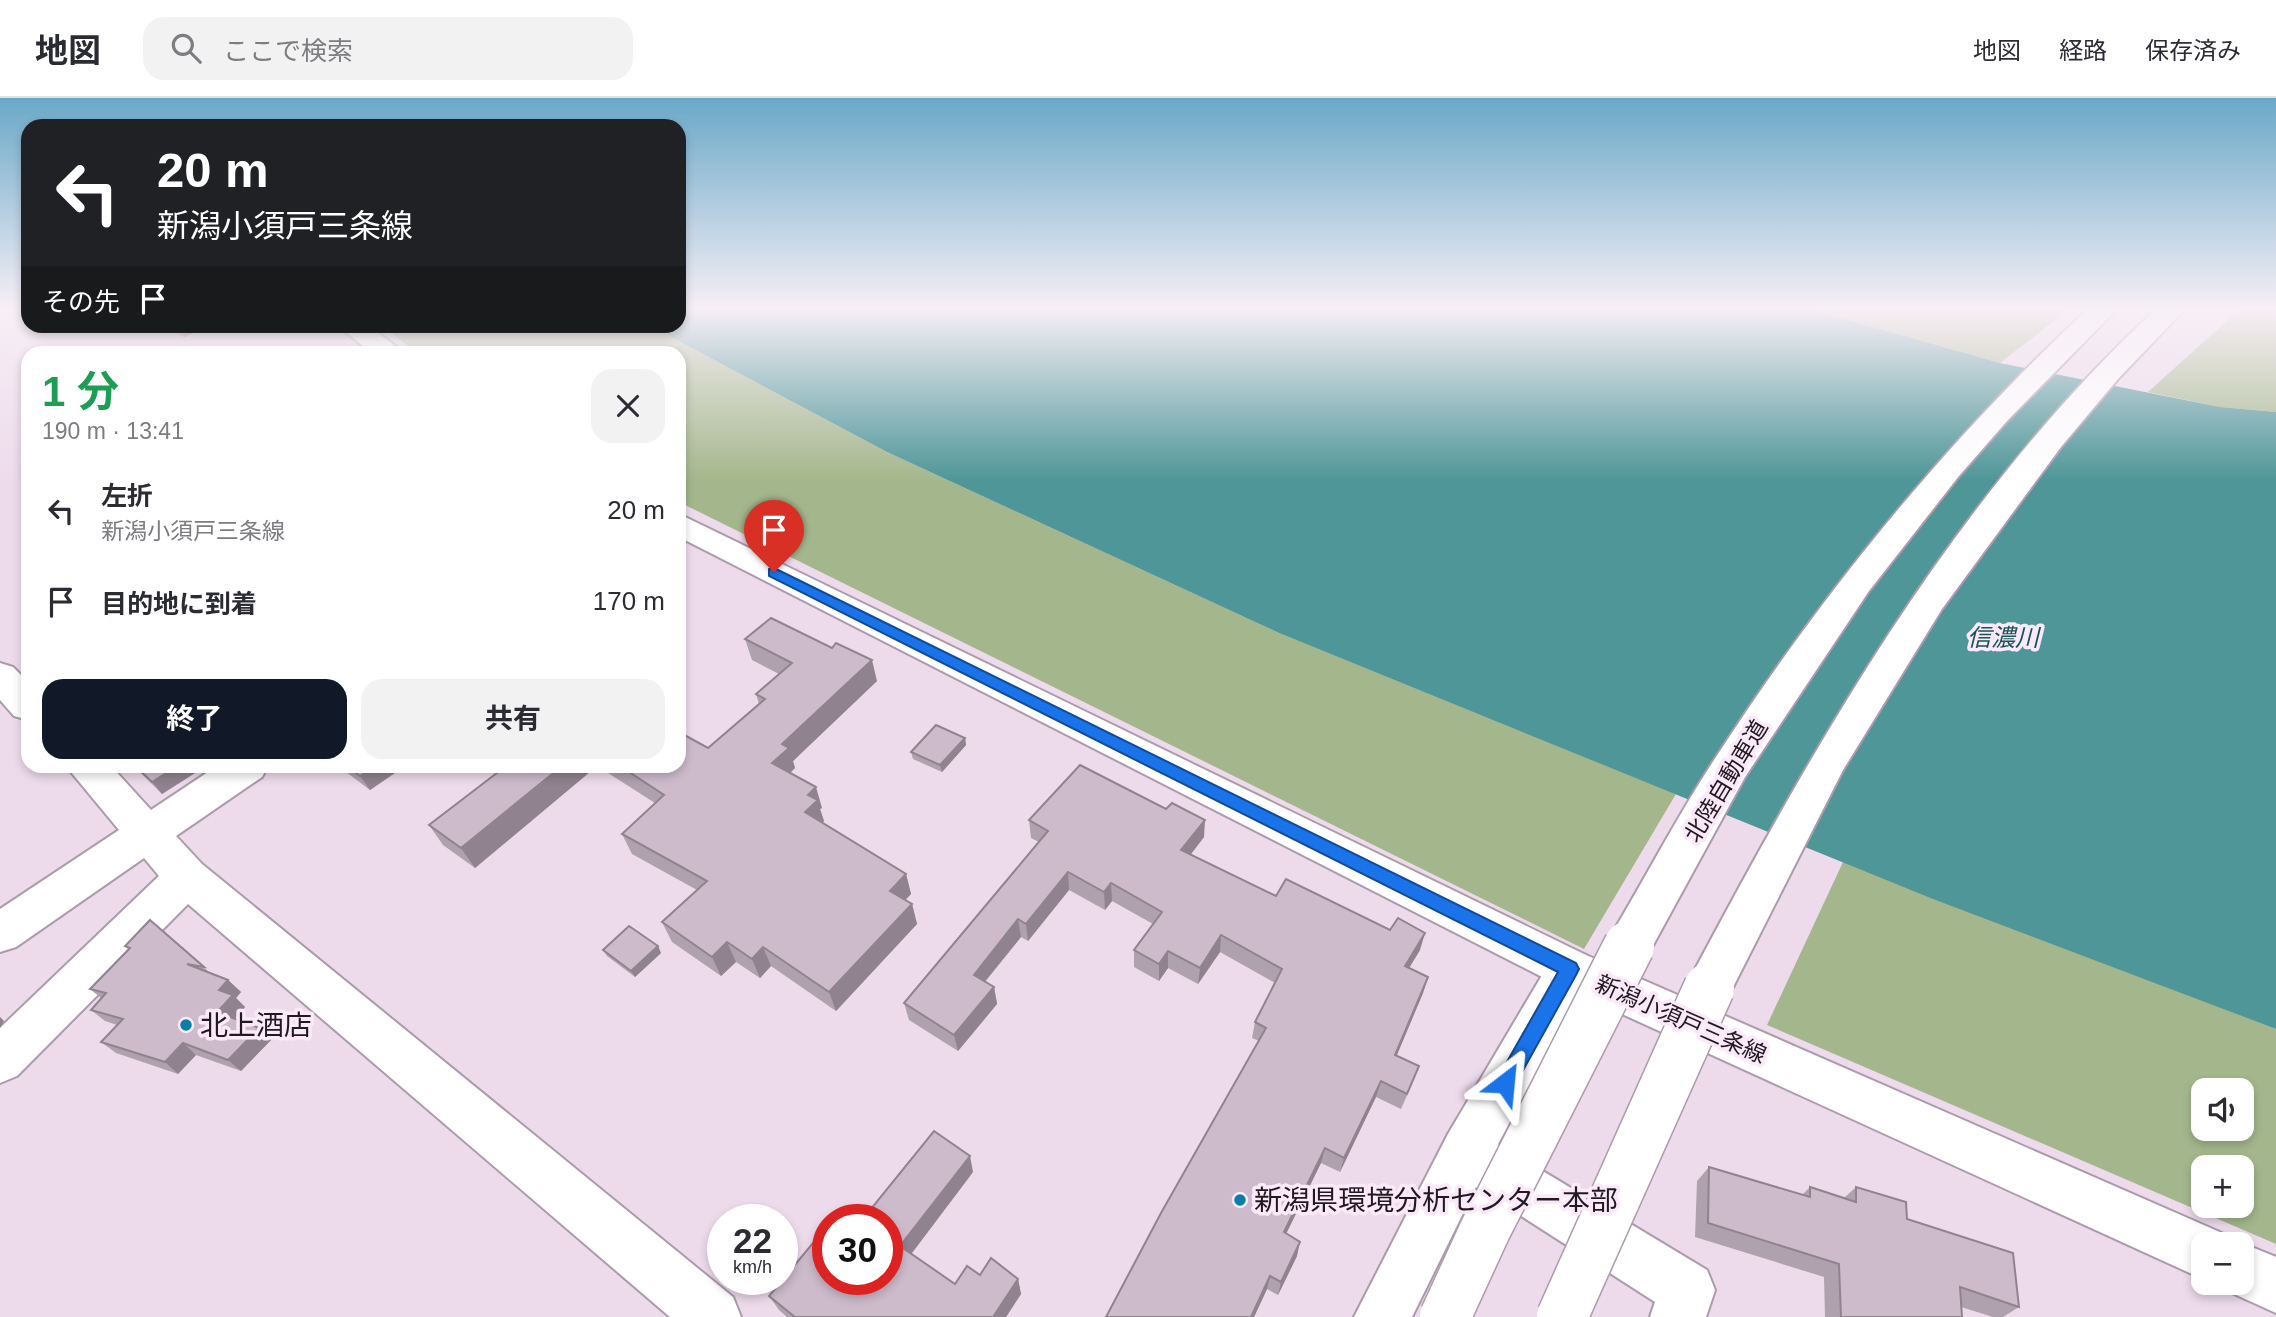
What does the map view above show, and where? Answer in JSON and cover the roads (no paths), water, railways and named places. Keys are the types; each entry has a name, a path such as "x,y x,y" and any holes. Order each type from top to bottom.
{"main road":[{"name":"北陸自動車道","path":"1445,1317 1485,1230 1629,946 1737,757 1825,625 1907,515 1983,426 2041,367"},
{"path":"1562,1317 1709,988 1807,799 1896,652 1976,535 2113,367"},
{"name":"新潟小須戸三条線","path":"686,527 1570,969 2191,1247"},
{"path":"0,677 21,699"},
{"path":"93,773 187,877 713,1317"},
{"path":"0,933 238,773"},
{"path":"0,1060 187,877"},
{"path":"1382,1317 1466,1152 1570,969"},
{"path":"1466,1152 1687,1290 1678,1317"},
{"path":"2254,1275 2276,1285"}],"water":[{"name":"信濃川","path":"727,367 2019,367 2220,407 2276,412 2276,1029 1933,899 1279,633 887,452"}],"place":[{"name":"北上酒店","path":"186,1025"},
{"name":"新潟県環境分析センター本部","path":"1240,1200"}]}
